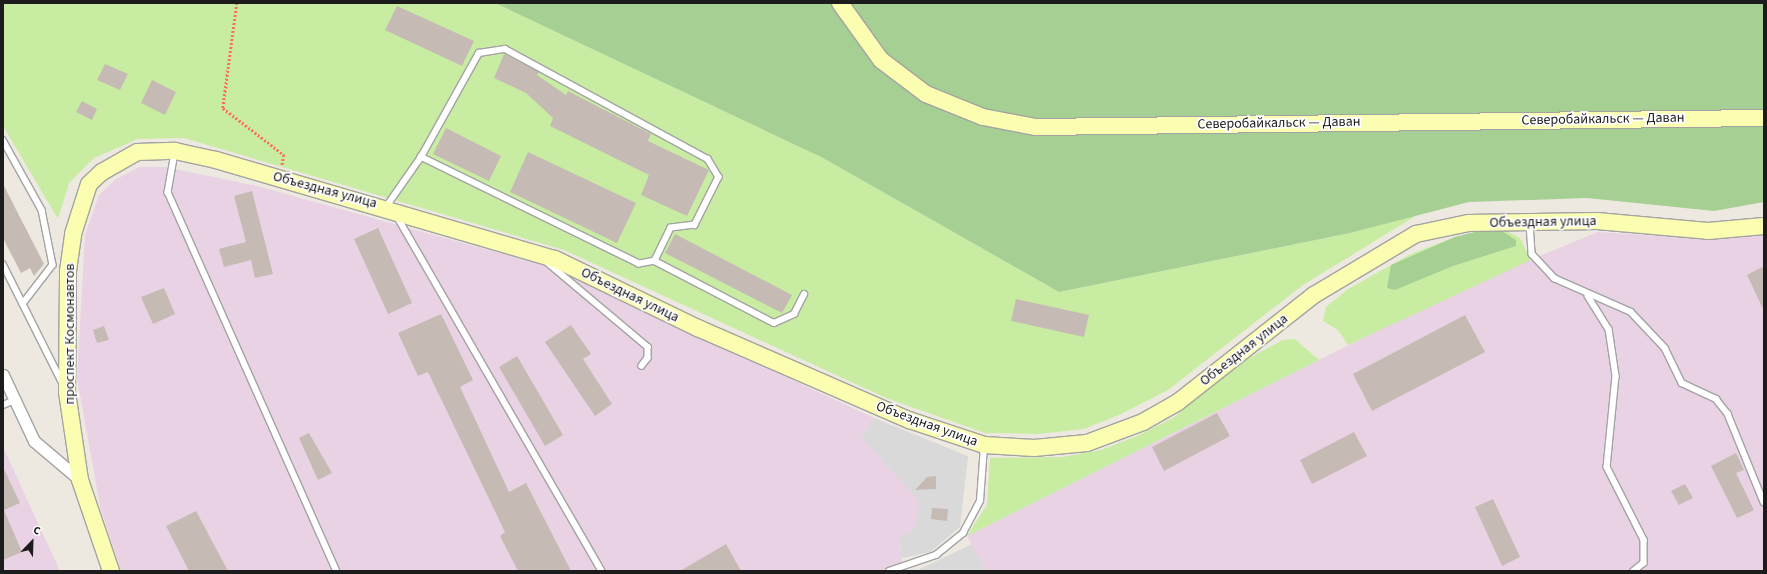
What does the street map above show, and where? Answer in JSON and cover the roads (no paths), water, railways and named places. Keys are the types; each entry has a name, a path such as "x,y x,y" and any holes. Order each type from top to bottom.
{"street":[{"name":"Северобайкальск — Даван","path":"840,3 880,60 926,94 983,117 1036,126 1764,118"},
{"name":"Объездная улица","path":"102,172 137,152 175,151 389,208 536,253 847,394 984,445 1034,448 1087,443 1143,422 1178,402 1314,295 1416,234 1468,223 1597,221 1708,231 1764,226"},
{"name":"проспект Космонавтов","path":"102,172 89,184 73,234 68,271 67,392 80,480 111,571"},
{"path":"3,375 34,442 80,480"}],"lane":[{"path":"602,571 389,208 421,157 479,53 505,49 708,159 719,177 696,225 671,228 655,261"},
{"path":"3,140 42,210 52,265 23,304"},
{"path":"175,151 168,192 337,571"},
{"path":"421,157 639,264 655,261 774,323 794,314 804,294"},
{"path":"1530,222 1532,254 1554,278 1588,296 1631,312 1665,348 1682,383 1716,399 1728,414 1764,502"},
{"path":"536,253 648,347 648,358 642,366"},
{"path":"3,264 67,392"},
{"path":"1588,296 1609,330 1616,376 1607,467 1644,540 1644,563 1634,571"},
{"path":"3,405 15,400"},
{"path":"889,571 936,555 963,533 980,501 984,445"}]}
